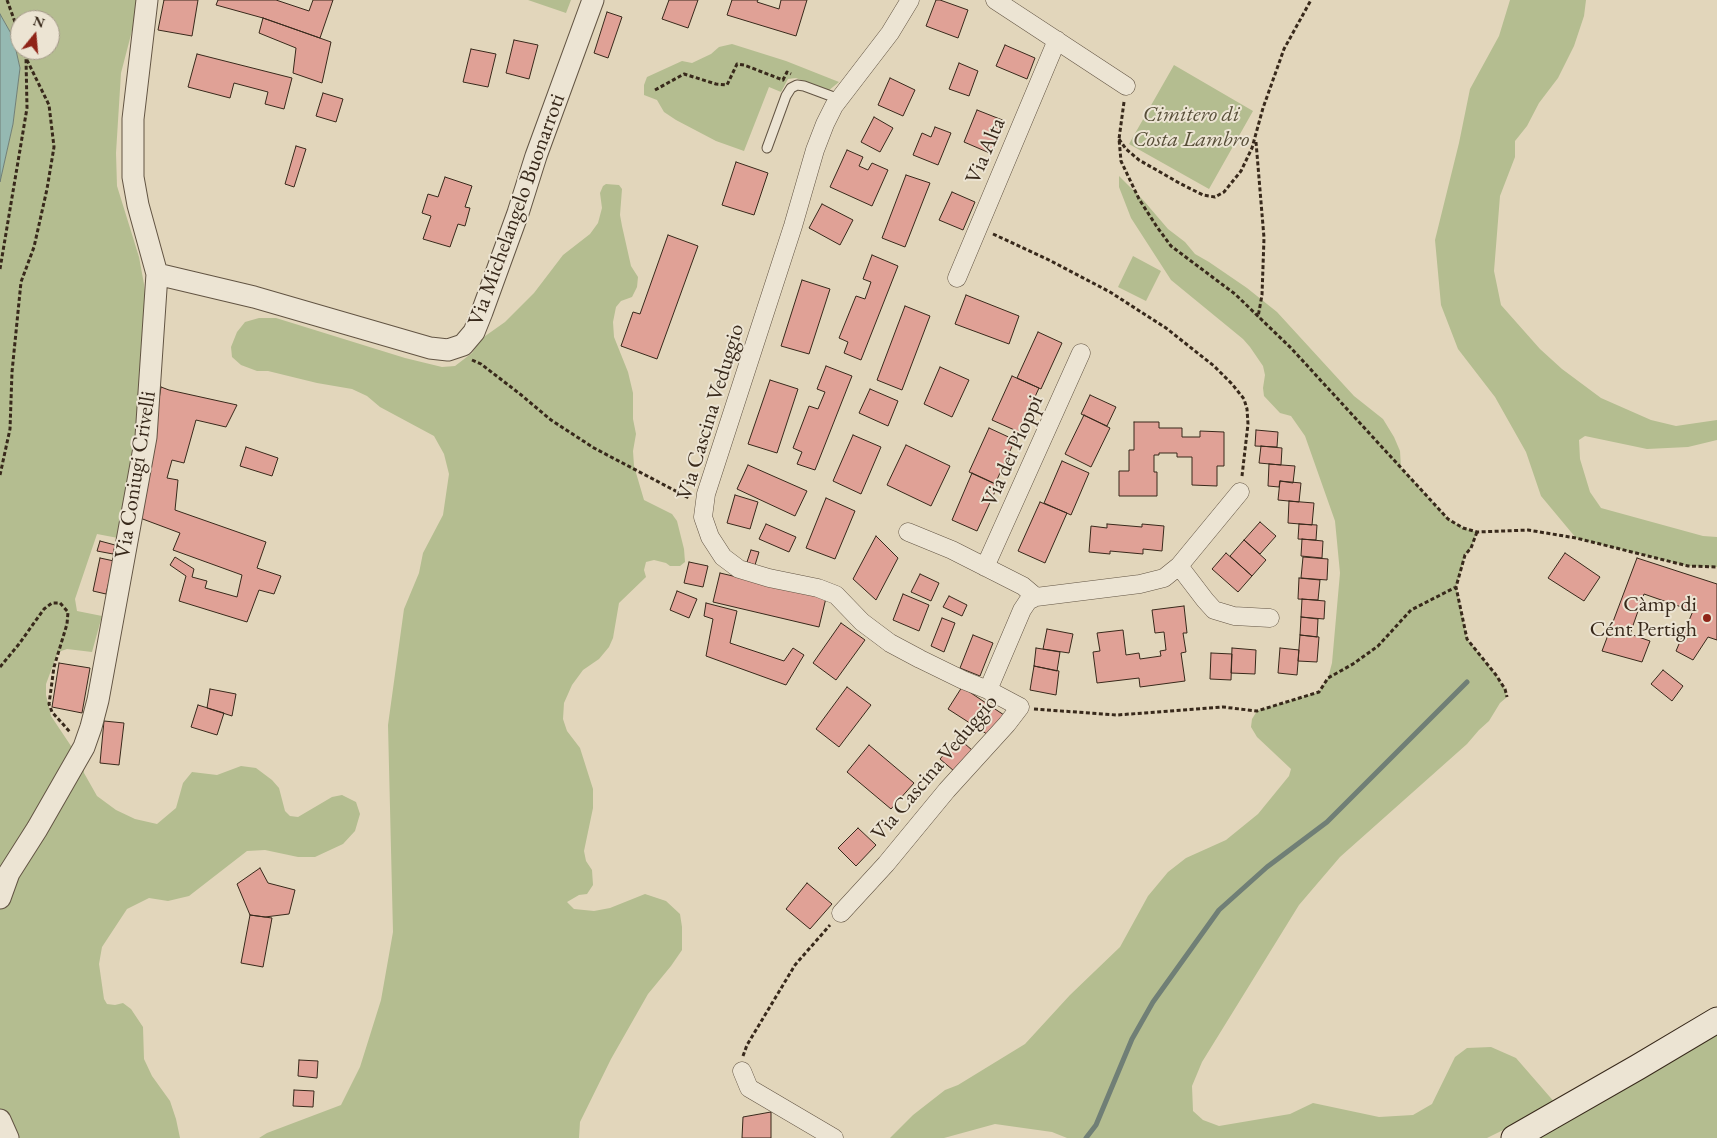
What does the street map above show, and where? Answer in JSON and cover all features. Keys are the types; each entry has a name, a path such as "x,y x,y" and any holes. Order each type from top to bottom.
{"main road":[{"path":"1514,1138 1717,1020"}],"street":[{"name":"Via Coniugi Crivelli","path":"0,898 9,873 37,829 84,747 98,700 146,437 157,274 138,205 133,177 134,98 147,0"},
{"name":"Via Michelangelo Buonarroti","path":"157,274 245,294 430,348 448,350 463,345 474,332 593,0"},
{"name":"Via Cascina Veduggio","path":"841,914 1020,707 988,690 937,668 890,643 862,622 836,595 818,588 769,578 739,569 723,557 710,537 703,517 704,506 793,226 815,150 825,124 839,98 890,33 910,0"},
{"path":"995,0 1126,86"},
{"name":"Via Alta","path":"957,278 1057,40"},
{"name":"Via dei Pioppi","path":"985,567 1081,353"},
{"path":"988,690 1022,610 1028,601 1036,597 1140,584 1164,578 1179,566 1240,492"},
{"path":"908,532 952,550 1023,586 1036,597"},
{"path":"1179,566 1204,600 1214,610 1234,616 1270,618"},
{"path":"741,1066 749,1088 834,1138"},
{"path":"0,1120 8,1138"}],"lane":[{"path":"767,148 786,96 791,88 796,85 804,86 839,98"}],"path":[{"path":"1119,139 1126,149 1139,160 1203,195 1215,197 1224,192 1241,171 1255,139 1284,49 1311,0"},
{"path":"0,269 27,108 26,60"},
{"path":"0,475 10,429 12,372 21,282 34,247 54,147 49,106 27,60"},
{"path":"655,90 684,74 723,86 726,85 737,64 783,80 788,72 796,76"},
{"path":"1126,86 1119,139 1121,162 1139,200 1157,227 1172,246 1234,294 1297,355 1448,519 1463,528 1476,532 1520,530 1538,532 1592,541 1688,566 1717,568"},
{"path":"1255,139 1264,238 1262,295 1258,317"},
{"path":"979,227 1110,292 1166,328 1214,366 1232,384 1244,399 1248,424 1240,492"},
{"path":"448,350 481,364 550,420 594,448 704,506"},
{"path":"1476,532 1471,548 1465,555 1456,587 1467,639 1496,675 1505,689 1507,697"},
{"path":"1020,707 1057,712 1117,714 1223,707 1257,712 1319,692 1328,678 1353,664 1378,646 1411,610 1456,587"},
{"path":"0,667 44,609 52,603 60,603 68,612 67,624 54,667 50,704 52,712 84,747"},
{"path":"741,1066 747,1045 795,965 841,914"}],"green space":[{"path":"0,0 140,0 121,73 116,153 117,186 139,257 147,316 139,436 118,538 97,534 75,599 77,611 102,616 92,652 67,649 58,652 46,684 46,695 51,716 71,746 84,759 84,773 97,796 116,810 135,819 157,824 176,808 183,783 192,772 217,775 241,766 256,768 272,780 279,788 285,811 290,816 298,817 332,797 342,795 356,802 360,814 355,831 343,844 315,857 298,857 265,850 247,851 189,896 168,901 149,898 127,909 102,947 99,964 104,999 107,1004 123,1003 131,1009 143,1027 144,1059 152,1076 170,1101 180,1138 0,1138 0,182 13,124 20,68 18,60 60,60 60,10 10,10 10,32 0,14"},
{"path":"528,0 571,0 566,13"},
{"path":"1510,0 1586,0 1584,16 1574,46 1558,78 1539,103 1527,126 1515,141 1515,157 1500,196 1494,271 1501,305 1540,349 1562,369 1601,398 1651,420 1676,426 1717,420 1717,440 1688,447 1647,449 1585,436 1579,440 1580,459 1590,492 1601,508 1703,536 1717,537 1717,567 1688,566 1576,538 1541,496 1526,452 1495,397 1458,349 1441,305 1435,240 1470,89 1499,36"},
{"path":"732,44 786,61 839,82 828,91 796,78 788,79 781,92 769,87 744,151 716,141 676,120 664,112 657,100 644,95 644,85 647,77 682,61 692,63 711,54 719,47"},
{"name":"Cimitero di Costa Lambro","path":"1174,65 1253,111 1209,189 1129,144"},
{"path":"1119,176 1168,229 1185,242 1195,254 1247,288 1277,312 1354,396 1383,419 1400,451 1401,468 1448,519 1463,528 1477,532 1471,548 1465,555 1456,587 1467,639 1496,675 1505,689 1507,697 1500,703 1489,721 1467,744 1340,857 1299,905 1202,1062 1192,1086 1193,1111 1203,1120 1219,1126 1290,1114 1313,1103 1379,1117 1413,1115 1432,1104 1455,1057 1467,1048 1491,1047 1516,1058 1556,1104 1487,1138 1067,1138 1052,1132 995,1124 944,1138 890,1138 913,1115 945,1090 958,1085 1025,1044 1070,995 1120,947 1148,896 1168,872 1186,858 1226,840 1258,814 1289,776 1291,769 1257,737 1251,727 1252,719 1257,711 1319,692 1328,678 1332,663 1340,573 1335,521 1305,436 1291,416 1280,413 1264,396 1265,375 1263,366 1250,347 1243,339 1171,280 1131,218 1119,187"},
{"path":"606,184 619,185 622,189 620,215 631,266 638,277 637,287 632,297 621,301 616,307 613,322 614,337 628,372 633,393 633,419 636,434 633,451 634,466 644,500 672,514 677,521 684,549 685,562 680,566 670,566 654,560 646,562 644,570 646,577 619,603 613,638 609,647 599,659 583,670 572,685 564,703 563,719 567,731 580,748 593,789 593,808 584,851 586,861 592,870 593,885 587,894 579,895 567,902 574,909 594,911 610,908 645,894 666,901 680,914 682,950 648,994 611,1059 580,1122 579,1138 259,1138 267,1133 341,1105 360,1067 381,1000 393,932 388,725 404,609 419,573 423,553 443,515 449,474 444,454 434,436 380,407 367,396 352,389 268,371 257,371 241,365 232,357 231,347 237,332 245,322 259,318 276,318 405,358 442,367 455,366 472,353 481,339 505,322 534,293 563,255 590,234 598,223 602,208 600,193"},
{"path":"1133,256 1161,271 1146,301 1118,287"},
{"path":"1717,1029 1717,1138 1536,1138"}],"water":[{"path":"0,14 10,32 10,60 18,60 20,68 13,124 0,182"}],"building":[{"path":"164,0 198,0 192,36 158,30"},
{"path":"218,0 276,0 309,11 313,0 333,0 320,38 263,18 216,5"},
{"path":"669,0 698,0 688,28 662,19"},
{"path":"732,0 758,0 757,2 779,9 781,0 807,0 796,36 727,15"},
{"path":"936,0 968,10 958,38 926,26"},
{"path":"607,12 622,17 608,58 594,53"},
{"path":"263,18 331,42 322,83 293,73 296,48 259,33"},
{"path":"514,40 538,45 529,79 506,73"},
{"path":"1005,45 1035,58 1027,79 996,66"},
{"path":"471,49 496,54 488,87 463,82"},
{"path":"197,54 292,78 284,109 265,104 268,92 234,83 230,98 188,87"},
{"path":"959,63 978,71 969,96 949,89"},
{"path":"890,78 915,90 903,116 878,105"},
{"path":"323,93 343,99 336,122 316,116"},
{"path":"977,110 1005,121 992,154 964,142"},
{"path":"874,117 893,128 880,152 861,142"},
{"path":"935,127 951,133 938,165 913,155 922,133 931,137"},
{"path":"296,146 306,149 294,187 285,184"},
{"path":"847,150 863,157 859,166 868,170 872,163 888,170 872,206 830,187"},
{"path":"736,162 768,173 754,215 722,205"},
{"path":"906,175 930,183 905,247 882,238"},
{"path":"445,177 472,186 465,207 470,208 465,226 458,224 450,247 423,239 431,216 422,213 428,194 438,197"},
{"path":"952,192 975,202 963,230 939,220"},
{"path":"822,204 853,220 840,245 809,228"},
{"path":"668,235 698,246 657,359 621,346 633,312 640,314"},
{"path":"872,255 898,266 861,360 844,353 848,342 839,338 856,296 865,299 871,282 863,279"},
{"path":"802,280 830,289 809,354 781,346"},
{"path":"966,295 1019,316 1009,344 955,324"},
{"path":"905,306 930,316 902,390 877,380"},
{"path":"1038,332 1062,343 1041,389 1017,378"},
{"path":"826,366 852,376 815,470 797,464 802,452 793,448 809,406 818,409 825,392 817,389"},
{"path":"940,367 969,380 952,417 924,404"},
{"path":"1012,376 1039,388 1019,432 992,420"},
{"path":"770,380 798,389 777,453 748,444"},
{"path":"161,387 237,405 226,427 196,420 184,463 172,460 167,478 178,480 175,510 266,542 257,568 281,576 274,594 259,590 247,622 179,601 186,576 170,565 175,557 194,569 192,577 207,581 205,588 237,597 242,575 173,550 180,533 140,518"},
{"path":"870,389 898,401 888,426 859,413"},
{"path":"1090,395 1116,407 1107,426 1081,414"},
{"path":"1084,415 1110,428 1091,467 1065,454"},
{"path":"1134,422 1159,422 1159,428 1182,428 1182,437 1200,437 1200,431 1224,432 1224,466 1217,466 1217,486 1192,485 1192,457 1177,457 1177,453 1159,453 1159,455 1154,455 1154,472 1157,472 1157,496 1119,496 1119,471 1129,471 1129,450 1134,450"},
{"path":"989,428 1015,440 995,484 969,472"},
{"path":"1256,430 1278,432 1277,447 1255,446"},
{"path":"853,435 881,447 861,494 833,481"},
{"path":"906,445 950,466 931,506 887,485"},
{"path":"1261,446 1282,448 1281,465 1259,463"},
{"path":"246,447 278,458 272,476 240,466"},
{"path":"1062,461 1089,473 1071,515 1044,503"},
{"path":"1269,464 1295,466 1293,483 1280,481 1279,487 1268,486"},
{"path":"748,465 807,491 795,516 737,489"},
{"path":"972,473 998,485 977,531 952,520"},
{"path":"1280,481 1301,483 1299,502 1278,500"},
{"path":"735,495 758,502 750,529 727,523"},
{"path":"826,498 855,511 835,559 806,548"},
{"path":"1289,501 1314,503 1312,525 1288,523"},
{"path":"1040,502 1067,513 1045,563 1018,551"},
{"path":"1260,522 1276,536 1260,554 1244,540"},
{"path":"766,524 796,537 789,552 759,539"},
{"path":"1107,524 1142,527 1142,524 1164,526 1162,551 1143,549 1143,554 1110,551 1110,554 1089,552 1091,526 1107,528"},
{"path":"1299,524 1317,525 1316,540 1298,539"},
{"path":"876,536 898,558 876,600 853,579"},
{"path":"1302,539 1323,541 1322,558 1301,556"},
{"path":"1244,540 1266,560 1252,576 1230,556"},
{"path":"100,541 115,545 113,554 97,551"},
{"path":"751,550 759,552 755,565 747,562"},
{"path":"1226,553 1252,576 1238,592 1212,569"},
{"path":"1565,553 1600,577 1584,601 1548,578"},
{"path":"1303,557 1328,559 1327,580 1301,578"},
{"path":"100,558 114,561 106,594 93,591"},
{"path":"1637,558 1717,584 1717,640 1708,637 1693,660 1676,651 1693,611 1644,594 1630,634 1650,641 1642,662 1602,651"},
{"path":"689,562 708,566 703,587 684,583"},
{"path":"720,573 826,598 819,627 713,602"},
{"path":"920,574 939,583 931,601 911,592"},
{"path":"1299,578 1320,580 1318,600 1298,599"},
{"path":"677,591 697,599 689,618 670,610"},
{"path":"903,594 929,605 919,631 893,620"},
{"path":"949,596 967,605 962,616 943,607"},
{"path":"1302,599 1325,601 1324,619 1301,617"},
{"path":"706,603 737,611 730,643 784,661 793,648 804,655 786,685 706,656 713,619 704,616"},
{"path":"1184,606 1187,633 1183,633 1186,652 1181,653 1185,681 1140,687 1139,678 1097,683 1093,652 1100,651 1097,633 1123,630 1126,655 1139,653 1140,659 1161,656 1160,651 1166,650 1164,632 1155,633 1152,610"},
{"path":"1301,617 1318,619 1317,637 1300,635"},
{"path":"942,618 955,623 944,652 931,646"},
{"path":"841,623 865,640 836,680 813,663"},
{"path":"1047,629 1073,634 1069,653 1043,649"},
{"path":"973,635 993,643 980,676 960,668"},
{"path":"1300,635 1319,637 1317,662 1298,661"},
{"path":"1036,648 1060,652 1057,671 1034,666"},
{"path":"1232,648 1256,650 1255,674 1231,673"},
{"path":"1280,648 1299,650 1297,675 1278,673"},
{"path":"1211,653 1232,654 1231,680 1210,679"},
{"path":"59,663 90,668 82,713 52,707"},
{"path":"1034,666 1059,671 1056,695 1030,690"},
{"path":"1663,670 1683,686 1672,701 1651,684"},
{"path":"847,687 871,705 839,747 816,729"},
{"path":"962,687 1004,715 990,736 948,709"},
{"path":"210,689 236,694 232,716 207,708"},
{"path":"198,705 224,713 217,735 191,727"},
{"path":"104,721 124,723 119,765 100,763"},
{"path":"958,738 972,750 954,771 940,759"},
{"path":"869,745 914,783 891,809 847,772"},
{"path":"858,828 876,845 856,866 838,848"},
{"path":"260,868 268,883 295,890 289,914 265,917 250,915 237,884"},
{"path":"807,883 832,904 810,929 786,909"},
{"path":"250,915 272,918 263,967 241,963"},
{"path":"299,1060 318,1061 317,1078 298,1076"},
{"path":"294,1090 314,1091 313,1107 293,1106"},
{"path":"771,1112 771,1138 742,1138 743,1117"}],"waterway":[{"path":"1086,1138 1096,1125 1132,1039 1153,1002 1219,910 1267,867 1327,822 1467,682"}],"place":[{"name":"Càmp di Cént Pertigh","path":"1707,618"}]}
